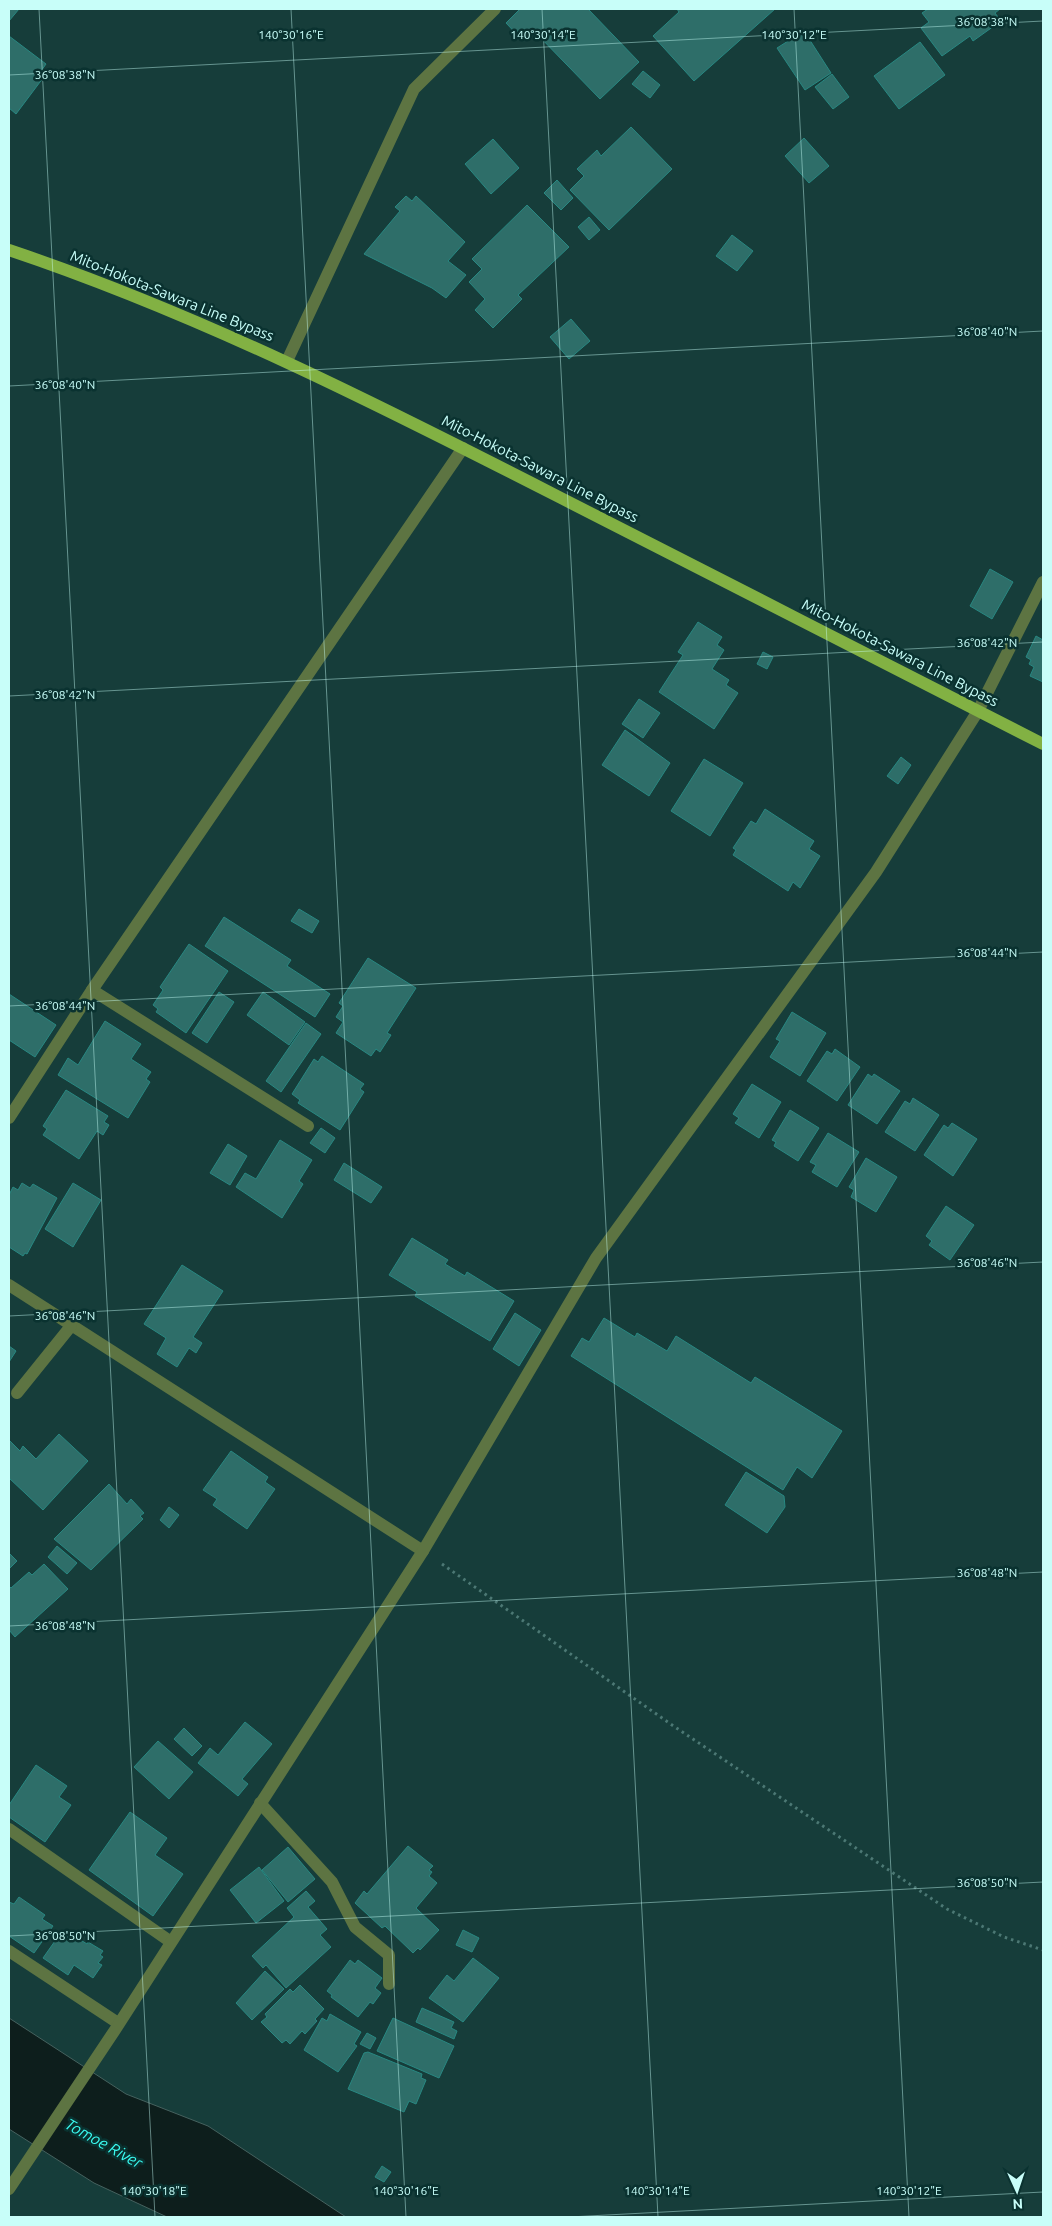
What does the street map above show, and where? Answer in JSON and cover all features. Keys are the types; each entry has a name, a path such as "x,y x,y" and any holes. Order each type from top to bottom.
{"main road":[{"name":"Mito-Hokota-Sawara Line Bypass","path":"9,250 150,303 287,361 463,448 1043,744"}],"street":[{"path":"287,361 414,89 495,9"},
{"path":"9,1118 92,990 463,448"},
{"path":"9,2189 423,1551 596,1258 876,872 978,711 1043,582"},
{"path":"92,990 308,1126"},
{"path":"9,1285 423,1551"},
{"path":"17,1393 71,1326"},
{"path":"260,1803 332,1882 355,1927 389,1955 389,1984"},
{"path":"9,1829 171,1942"},
{"path":"9,1951 116,2026"}],"path":[{"path":"423,1551 664,1719 947,1909 1004,1937 1043,1950"}],"water":[{"name":"Tomoe River","path":"9,2018 126,2094 208,2126 346,2217 167,2217 94,2183 9,2129"}],"building":[{"path":"9,9 19,9 9,21"},
{"path":"520,9 588,9 639,62 600,99 534,31 523,41 506,23"},
{"path":"677,9 775,9 694,81 653,36 679,12"},
{"path":"928,9 1000,9 995,13 1001,21 973,41 970,36 942,56 921,28 929,22 922,13"},
{"path":"804,31 831,73 805,90 777,48"},
{"path":"9,36 46,64 41,71 46,74 16,114 9,108"},
{"path":"920,42 945,75 899,109 874,76"},
{"path":"643,71 660,85 650,98 632,84"},
{"path":"832,74 849,97 833,109 815,87"},
{"path":"631,127 672,169 609,230 570,190 584,176 577,169 597,150 601,156"},
{"path":"804,138 829,166 809,183 785,156"},
{"path":"493,139 519,168 491,194 465,164"},
{"path":"557,180 573,198 561,210 544,193"},
{"path":"406,196 412,201 416,196 465,242 448,261 466,275 446,298 432,288 364,254 400,211 395,207"},
{"path":"527,205 569,247 518,295 522,299 493,328 475,310 485,299 469,282 482,269 472,259"},
{"path":"589,217 600,230 589,240 578,227"},
{"path":"732,235 753,251 737,271 716,256"},
{"path":"571,319 590,341 569,359 550,337"},
{"path":"990,569 1013,582 992,619 970,606"},
{"path":"698,622 722,637 717,645 724,650 712,669 729,680 726,685 738,693 714,729 659,692 683,655 678,652"},
{"path":"1036,636 1043,640 1043,682 1030,676 1034,667 1029,664 1031,660 1026,657"},
{"path":"763,652 773,657 767,669 757,664"},
{"path":"639,699 660,713 643,738 622,724"},
{"path":"625,730 670,763 649,796 602,765"},
{"path":"901,757 911,765 898,784 887,776"},
{"path":"704,759 743,783 710,836 671,811"},
{"path":"765,809 814,841 809,849 820,856 800,888 793,882 788,891 733,855 736,850 733,848 751,821 756,824"},
{"path":"299,909 319,921 312,933 291,921"},
{"path":"224,917 291,960 287,966 330,994 315,1017 205,946"},
{"path":"189,944 228,971 186,1033 156,1012 158,1009 153,1005 163,990 160,987"},
{"path":"368,958 416,988 387,1033 391,1035 380,1052 376,1049 371,1056 336,1033 343,1022 336,1017 343,1006 339,1003"},
{"path":"219,992 234,1002 207,1043 192,1033"},
{"path":"263,992 305,1022 289,1045 247,1015"},
{"path":"9,994 56,1025 35,1057 9,1040"},
{"path":"792,1012 826,1033 800,1076 770,1057 780,1041 776,1039"},
{"path":"105,1021 141,1044 131,1059 151,1072 146,1079 150,1082 128,1118 58,1075 68,1058 78,1065"},
{"path":"306,1023 321,1034 281,1092 266,1081"},
{"path":"835,1049 860,1067 837,1101 807,1081 827,1051 832,1054"},
{"path":"322,1056 364,1084 360,1089 364,1092 340,1130 298,1103 300,1100 292,1094 314,1059 318,1062"},
{"path":"868,1074 872,1077 874,1074 900,1091 877,1124 848,1105"},
{"path":"752,1084 781,1102 759,1138 735,1123 739,1118 733,1114"},
{"path":"66,1090 108,1116 104,1122 109,1125 103,1135 97,1131 79,1159 43,1135 47,1129 43,1126"},
{"path":"913,1098 939,1115 915,1151 885,1132 905,1101 910,1104"},
{"path":"790,1110 819,1128 798,1161 774,1146 776,1142 772,1140"},
{"path":"952,1123 977,1139 953,1176 924,1155 944,1125 948,1128"},
{"path":"321,1128 335,1138 325,1153 310,1143"},
{"path":"828,1133 859,1152 837,1187 812,1172 816,1165 810,1162"},
{"path":"280,1140 312,1160 299,1181 303,1184 282,1218 236,1187 245,1173 256,1179"},
{"path":"228,1144 247,1156 230,1185 210,1173"},
{"path":"866,1158 897,1177 876,1212 851,1197 854,1190 849,1187"},
{"path":"344,1163 382,1187 371,1203 334,1180"},
{"path":"22,1183 30,1188 33,1184 57,1198 27,1254 25,1253 23,1256 9,1247 9,1195 13,1187 18,1190"},
{"path":"73,1183 101,1200 73,1247 45,1229"},
{"path":"946,1206 974,1225 950,1260 929,1245 932,1241 926,1236"},
{"path":"412,1238 448,1260 445,1264 465,1276 467,1272 514,1301 490,1341 415,1296 417,1292 389,1275"},
{"path":"182,1265 223,1291 193,1337 202,1343 196,1353 189,1348 177,1367 157,1354 166,1338 144,1324"},
{"path":"515,1313 541,1330 519,1366 493,1349"},
{"path":"604,1318 635,1337 637,1333 667,1351 676,1336 751,1383 755,1377 842,1431 812,1478 797,1467 783,1490 571,1356 582,1338 589,1342"},
{"path":"9,1346 16,1351 9,1362"},
{"path":"59,1434 88,1461 43,1510 9,1478 9,1440 20,1451 23,1446 36,1459"},
{"path":"231,1451 268,1477 265,1482 275,1489 247,1529 213,1505 217,1499 203,1490"},
{"path":"746,1472 784,1496 785,1507 767,1533 725,1505"},
{"path":"109,1484 127,1504 131,1499 144,1513 140,1516 143,1519 91,1570 54,1539"},
{"path":"169,1507 179,1515 169,1528 160,1520"},
{"path":"57,1546 77,1563 67,1574 48,1557"},
{"path":"9,1553 17,1561 9,1569"},
{"path":"44,1564 68,1589 15,1637 9,1630 9,1586 11,1588 29,1572 32,1575"},
{"path":"245,1722 272,1744 242,1779 248,1784 238,1796 198,1763 210,1748 218,1755"},
{"path":"184,1728 202,1746 192,1756 174,1739"},
{"path":"158,1741 193,1772 169,1799 134,1767"},
{"path":"36,1765 67,1786 59,1797 71,1805 45,1842 9,1817 9,1805"},
{"path":"130,1812 167,1838 155,1855 183,1874 153,1916 89,1870"},
{"path":"408,1846 433,1866 429,1870 432,1872 429,1876 437,1883 416,1908 439,1930 420,1950 418,1948 413,1953 385,1926 382,1928 355,1903 364,1891 367,1894"},
{"path":"288,1847 315,1879 288,1902 262,1870"},
{"path":"259,1867 284,1901 256,1923 230,1890"},
{"path":"306,1891 315,1901 308,1907 327,1929 320,1935 331,1947 286,1988 266,1965 263,1968 252,1956 294,1917 287,1908"},
{"path":"19,1897 45,1915 42,1919 53,1926 34,1953 9,1936 9,1902 14,1904"},
{"path":"463,1930 479,1938 472,1952 456,1945"},
{"path":"62,1931 77,1941 79,1939 87,1944 88,1942 103,1951 100,1955 103,1957 98,1963 102,1965 93,1978 74,1965 68,1975 43,1958"},
{"path":"473,1958 499,1978 463,2022 429,1998 447,1975 454,1981"},
{"path":"350,1960 355,1964 358,1960 382,1978 375,1988 381,1993 373,2004 370,2002 358,2017 331,1997 332,1995 327,1991"},
{"path":"265,1971 284,1989 252,2020 236,2003"},
{"path":"300,1985 324,2009 315,2019 317,2021 305,2034 302,2031 290,2044 286,2040 282,2043 261,2022 267,2017 265,2014 290,1989 293,1992"},
{"path":"422,2008 454,2022 451,2028 457,2031 454,2039 416,2022"},
{"path":"330,2014 361,2032 354,2044 357,2046 338,2072 304,2050 322,2018 327,2021"},
{"path":"393,2018 454,2046 439,2078 377,2051"},
{"path":"367,2033 376,2038 370,2049 360,2044"},
{"path":"368,2052 422,2074 421,2078 426,2080 416,2104 409,2101 404,2112 348,2089 364,2053"},
{"path":"382,2166 391,2172 384,2182 375,2177"}]}
